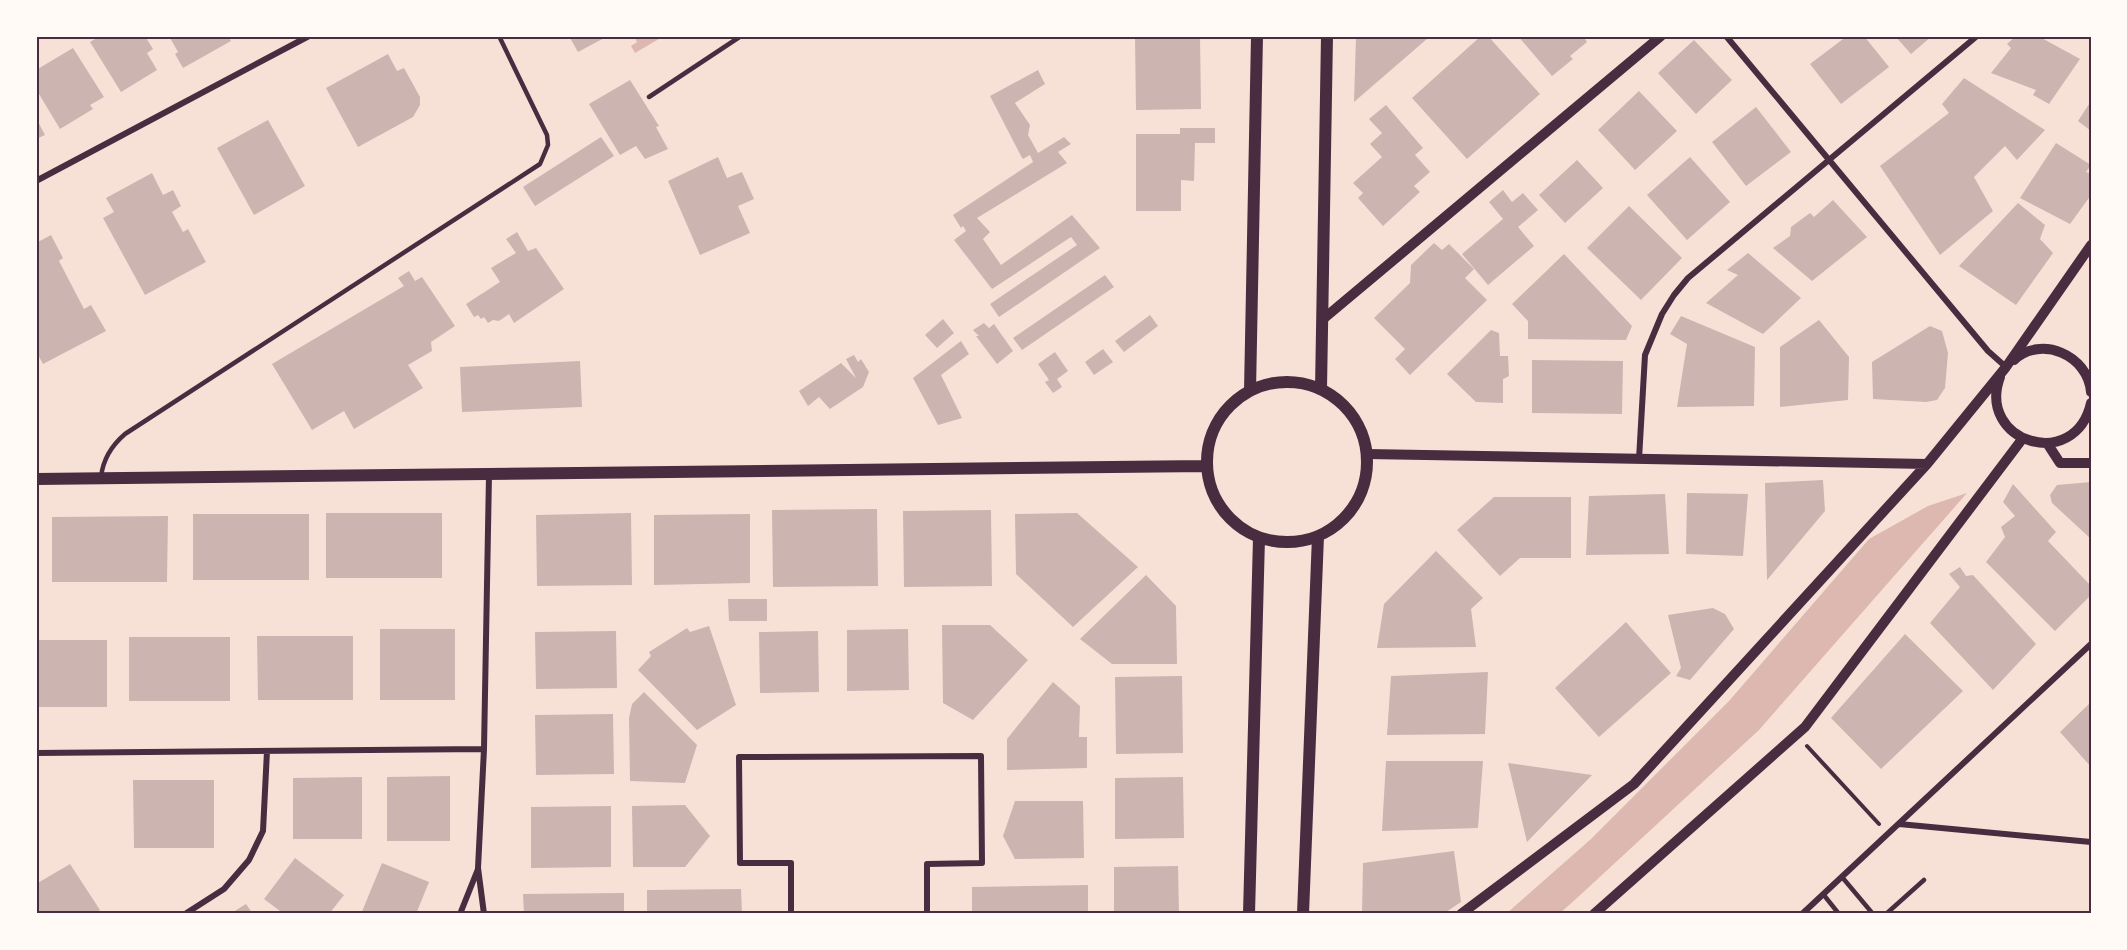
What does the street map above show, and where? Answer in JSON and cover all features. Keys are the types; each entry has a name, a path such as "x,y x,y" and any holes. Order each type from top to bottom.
{"main road":[{"path":"1250,391 1257,36"},
{"path":"1321,389 1327,36"},
{"path":"1274,383 1298,383 1321,389 1343,405 1359,428 1367,454 1365,479 1356,503 1340,523 1318,536 1299,542 1279,542 1259,538 1239,527 1222,510 1211,489 1206,466 1209,444 1217,422 1232,404 1250,391 1274,383"},
{"path":"36,479 1206,466"},
{"path":"1303,914 1318,536"},
{"path":"1250,914 1259,538"}],"street":[{"path":"36,181 309,36"},
{"path":"1322,320 1661,36"},
{"path":"1726,36 1988,351 2006,367"},
{"path":"1639,459 1645,355 1662,314 1674,295 1688,278 1977,36"},
{"path":"1461,914 1634,784 1927,464 2006,367 2091,245"},
{"path":"2091,392 2089,372 2064,353 2049,349 2032,350 2018,357 2006,367 1999,379 1996,393 2003,420 2011,431 2035,443 2060,441 2072,434 2082,425 2091,403"},
{"path":"1594,914 1805,727 2023,438"},
{"path":"2047,443 2060,464 2091,464"},
{"path":"1367,454 1927,464"},
{"path":"484,914 478,868 484,749 489,474"},
{"path":"1802,914 2091,644"},
{"path":"36,753 484,749"},
{"path":"185,914 224,889 249,860 263,831 267,751"},
{"path":"791,914 791,863 740,863 739,757 981,756 982,863 927,864 927,914"},
{"path":"1899,824 2091,842"},
{"path":"460,914 478,868"}],"lane":[{"path":"101,479 106,457 111,448 125,434 540,164 548,146 547,135 499,36"},
{"path":"649,97 741,36"},
{"path":"1842,877 1873,914"},
{"path":"1886,914 1924,880"},
{"path":"1823,894 1839,914"}],"path":[{"path":"1796,735 1888,834"}],"shaded area":[{"path":"634,36 664,36 635,53 631,46 637,42"},
{"path":"1967,493 1759,730 1577,898 1559,914 1506,914 1591,839 1729,701 1869,539 1928,506"}],"building":[{"path":"100,36 145,36 153,49 147,53 157,70 121,92 90,42"},
{"path":"169,36 228,36 231,41 183,68 175,54 178,52"},
{"path":"569,36 608,36 578,52"},
{"path":"1135,36 1200,36 1201,109 1136,110"},
{"path":"1356,36 1426,36 1428,38 1354,102"},
{"path":"1481,36 1488,36 1540,94 1467,159 1412,98"},
{"path":"1518,36 1583,36 1587,42 1570,56 1573,59 1552,76"},
{"path":"1847,36 1864,36 1889,67 1841,104 1810,64"},
{"path":"1895,36 1932,36 1911,54"},
{"path":"2016,36 2038,36 2080,59 2049,104 2033,95 2036,90 1991,73 2011,48 2007,44"},
{"path":"1694,40 1732,80 1696,114 1658,73"},
{"path":"73,48 104,97 90,105 93,109 60,129 36,89 36,70"},
{"path":"388,54 397,71 404,68 420,97 420,105 413,117 358,147 326,88"},
{"path":"1038,70 1045,84 1015,103 1030,125 1028,135 1038,153 1064,137 1071,144 1058,152 1067,163 977,218 990,232 983,239 1001,265 1072,215 1100,248 999,317 990,304 1077,245 1071,237 992,289 954,240 966,231 963,226 961,228 953,215 1033,162 1030,155 1023,159 1021,156 990,96"},
{"path":"1964,78 2045,130 2017,160 2005,146 1974,177 1993,211 1940,255 1880,166 1949,113 1942,104"},
{"path":"630,80 659,126 656,127 668,149 645,159 636,146 620,155 589,104"},
{"path":"1639,91 1677,131 1635,170 1598,130"},
{"path":"2091,101 2091,131 2078,121"},
{"path":"1386,105 1423,148 1415,155 1430,172 1414,186 1420,192 1383,226 1358,198 1363,193 1353,183 1382,157 1370,144 1382,133 1369,119"},
{"path":"1756,107 1791,152 1746,186 1712,142"},
{"path":"36,118 45,135 36,139"},
{"path":"268,120 305,186 254,215 217,148"},
{"path":"1180,128 1215,128 1215,143 1195,143 1194,181 1181,180 1181,211 1136,211 1136,134 1180,134"},
{"path":"601,137 614,156 535,206 523,187"},
{"path":"2056,143 2091,165 2086,172 2091,174 2091,195 2070,224 2020,198"},
{"path":"718,157 727,178 742,172 754,199 738,206 750,233 700,255 668,181"},
{"path":"1690,157 1730,202 1687,240 1647,195"},
{"path":"1577,160 1603,188 1565,223 1539,195"},
{"path":"152,173 163,195 173,190 181,206 172,212 183,232 188,229 206,262 145,295 103,218 114,212 106,198"},
{"path":"1503,190 1512,202 1523,193 1538,210 1518,227 1534,246 1488,285 1462,254 1503,219 1489,202"},
{"path":"1833,200 1867,237 1812,281 1773,248 1790,236 1791,227 1810,213 1814,217"},
{"path":"2018,203 2045,225 2040,239 2053,253 2016,305 1959,266"},
{"path":"1629,206 1682,258 1641,300 1587,248"},
{"path":"517,232 528,251 536,248 564,289 514,323 509,314 499,321 493,320 488,323 484,317 481,319 478,315 474,317 466,304 500,282 491,268 516,253 506,239"},
{"path":"51,235 63,258 59,261 84,309 91,305 106,331 43,364 36,351 36,243"},
{"path":"1434,243 1442,250 1449,244 1474,269 1465,278 1487,300 1410,375 1395,359 1405,349 1374,318 1410,283 1411,265"},
{"path":"1748,253 1801,298 1763,334 1706,303 1738,275 1727,270"},
{"path":"1564,254 1632,326 1626,340 1528,339 1528,321 1512,304"},
{"path":"409,271 415,281 422,277 455,326 431,342 432,351 408,365 423,388 354,429 344,411 312,430 272,364 404,286 398,278"},
{"path":"1105,275 1114,287 1022,350 1013,338"},
{"path":"1150,315 1158,326 1124,352 1115,341"},
{"path":"1681,316 1755,347 1754,406 1677,407 1687,344 1670,334"},
{"path":"943,319 954,333 937,348 925,335"},
{"path":"1819,320 1849,357 1848,400 1780,407 1780,347"},
{"path":"984,323 989,328 994,324 1013,351 997,364 973,330"},
{"path":"1930,326 1942,331 1948,353 1945,388 1937,400 1926,402 1873,399 1872,362"},
{"path":"1491,330 1499,333 1500,356 1508,356 1509,376 1503,379 1503,403 1476,402 1447,374"},
{"path":"961,341 969,354 941,375 962,418 938,425 913,378"},
{"path":"1103,349 1113,362 1094,375 1085,362"},
{"path":"1055,352 1068,371 1057,379 1062,387 1053,393 1045,382 1049,380 1038,364"},
{"path":"854,355 858,362 861,359 869,372 863,387 830,409 819,397 808,406 799,391 841,363 856,378 846,359"},
{"path":"1532,360 1623,361 1622,414 1532,413"},
{"path":"580,361 582,407 462,412 460,367"},
{"path":"1823,480 1825,511 1767,580 1765,483"},
{"path":"2091,482 2091,539 2052,503 2050,495 2057,485"},
{"path":"2013,484 2056,532 2048,541 2091,586 2091,595 2055,631 1986,562 2005,537 2001,527 2015,516 2003,502"},
{"path":"1687,493 1748,494 1743,556 1686,554"},
{"path":"1665,494 1669,554 1586,555 1589,496"},
{"path":"1494,497 1571,497 1571,558 1520,558 1500,576 1457,530"},
{"path":"877,509 878,586 773,587 772,510"},
{"path":"991,510 992,586 904,587 903,511"},
{"path":"326,513 442,513 442,578 326,578"},
{"path":"631,513 632,585 537,586 536,515"},
{"path":"1077,513 1138,567 1073,627 1016,574 1015,514"},
{"path":"193,514 309,514 309,580 193,580"},
{"path":"750,514 750,583 654,585 654,515"},
{"path":"168,516 167,582 52,582 52,517"},
{"path":"1436,551 1483,598 1471,609 1476,647 1377,648 1384,604"},
{"path":"1960,567 1966,576 1973,575 2036,644 1993,690 1930,623 1960,587 1949,574"},
{"path":"1146,575 1176,606 1177,664 1112,664 1080,639"},
{"path":"728,599 767,599 767,621 729,621"},
{"path":"1713,608 1725,614 1734,629 1690,680 1676,676 1681,668 1668,615"},
{"path":"1626,622 1671,673 1599,737 1555,688"},
{"path":"942,625 990,625 1028,660 973,720 943,703"},
{"path":"709,626 736,705 697,730 638,670 651,656 649,652 687,628 690,632"},
{"path":"380,629 455,629 455,700 380,700"},
{"path":"908,629 909,690 847,691 847,630"},
{"path":"616,631 617,688 536,689 535,632"},
{"path":"818,631 819,692 760,693 759,632"},
{"path":"1905,634 1963,691 1881,769 1831,718"},
{"path":"257,636 353,636 353,700 258,700"},
{"path":"129,637 230,637 230,701 129,701"},
{"path":"36,640 107,640 107,707 36,707"},
{"path":"1488,672 1485,734 1387,735 1391,676"},
{"path":"1182,676 1183,753 1116,754 1115,677"},
{"path":"1053,682 1080,706 1079,737 1087,737 1087,768 1007,770 1007,739"},
{"path":"644,692 697,745 685,783 630,781 629,718 632,704"},
{"path":"2091,702 2091,767 2060,732"},
{"path":"613,714 614,774 536,775 535,715"},
{"path":"1386,761 1483,761 1478,828 1382,831"},
{"path":"1508,763 1592,775 1527,842"},
{"path":"450,776 450,841 387,841 387,777"},
{"path":"362,777 362,839 293,839 293,778"},
{"path":"1183,777 1184,838 1115,839 1115,778"},
{"path":"133,780 214,780 214,848 134,848"},
{"path":"1015,801 1083,801 1084,858 1015,859 1003,836"},
{"path":"685,805 710,836 685,867 633,867 632,806"},
{"path":"611,806 611,867 531,868 531,807"},
{"path":"1454,851 1461,902 1443,914 1362,914 1363,863"},
{"path":"295,858 344,895 329,914 284,914 264,899"},
{"path":"382,863 429,882 416,914 361,914"},
{"path":"70,864 100,910 94,914 36,914 36,884"},
{"path":"1178,866 1179,914 1114,914 1114,867"},
{"path":"1088,885 1088,914 972,914 972,887"},
{"path":"741,889 742,914 647,914 647,890"},
{"path":"624,893 624,914 524,914 523,894"},
{"path":"246,904 253,914 230,914"}]}
